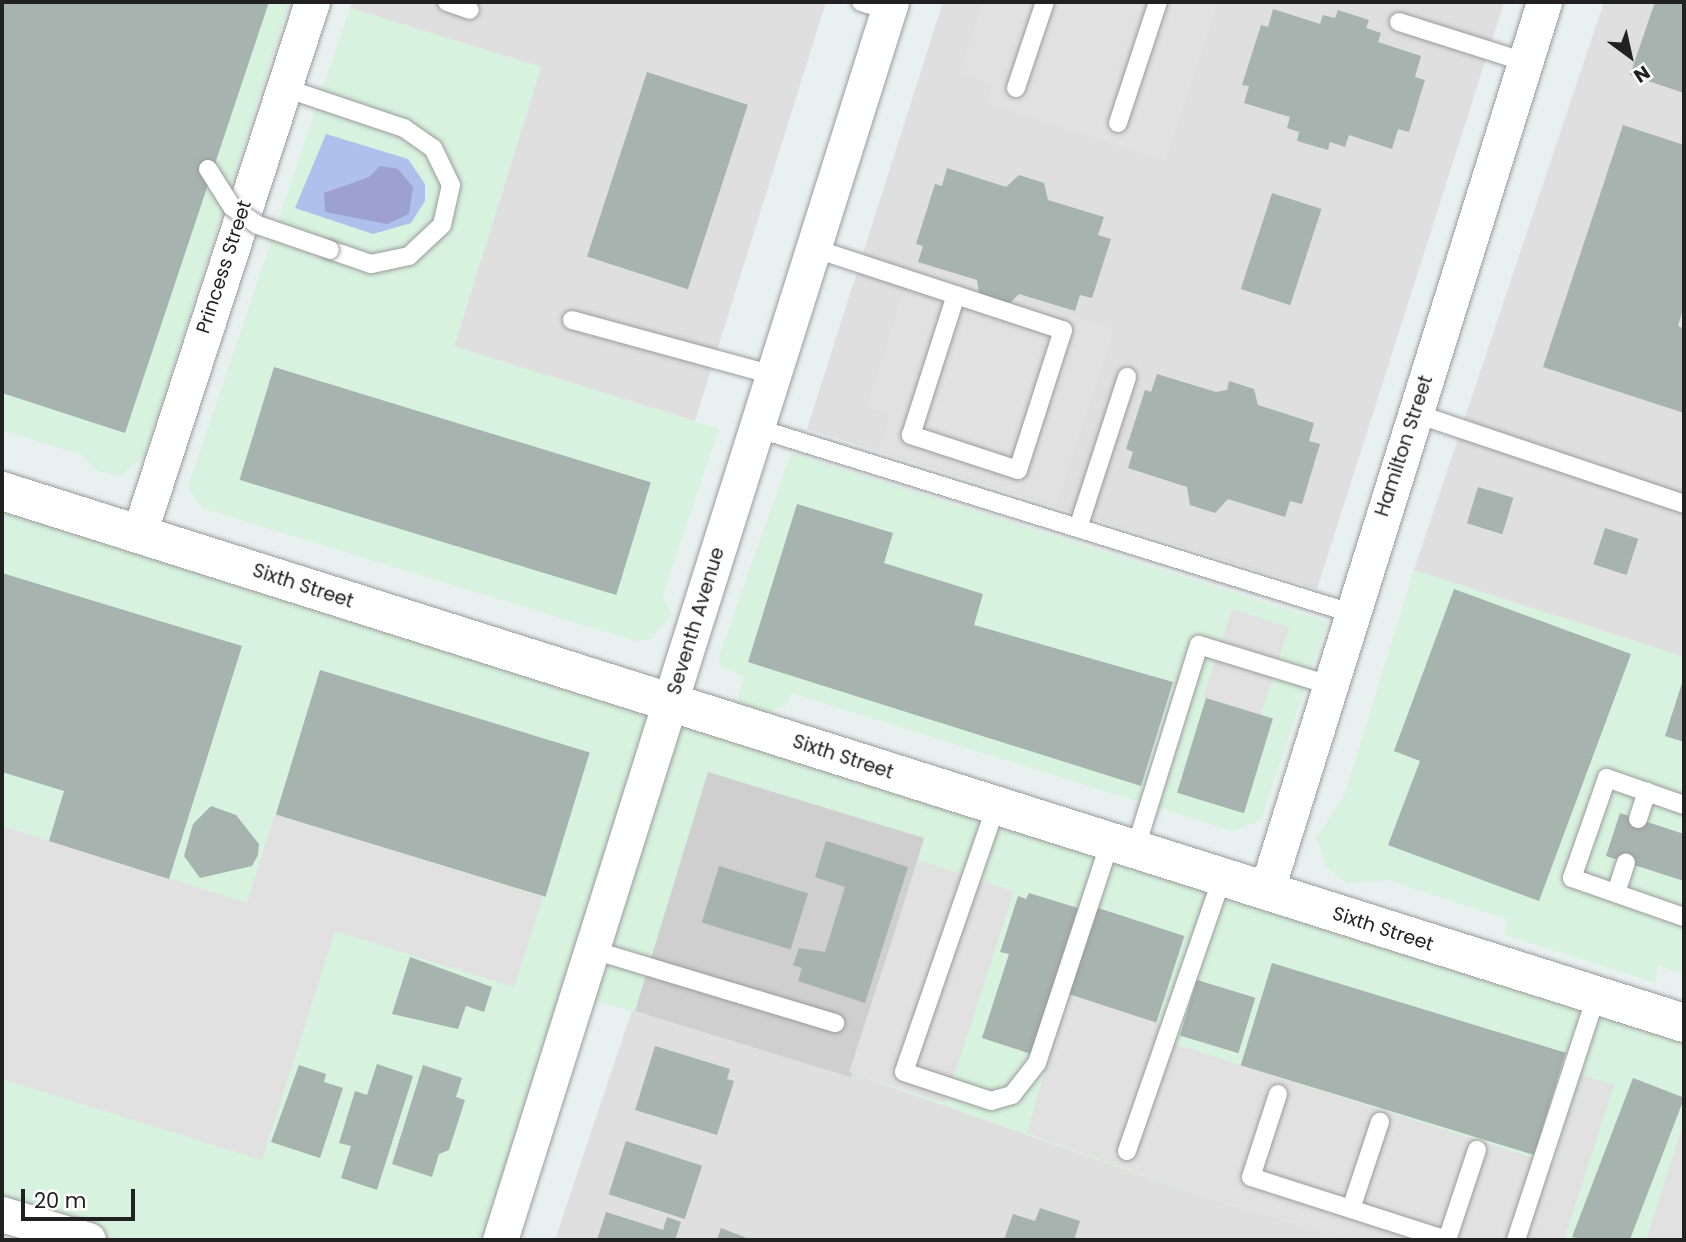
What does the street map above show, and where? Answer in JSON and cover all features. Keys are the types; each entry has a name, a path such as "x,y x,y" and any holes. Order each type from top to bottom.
{"street":[{"name":"Princess Street","path":"139,534 312,2"},
{"name":"Hamilton Street","path":"1266,891 1544,2"},
{"name":"Seventh Avenue","path":"500,1240 813,248 880,4"},
{"name":"Sixth Street","path":"2,491 1684,1023"},
{"path":"2,1213 88,1240"}],"lane":[{"path":"447,2 470,10"},
{"path":"1016,88 1045,2"},
{"path":"1118,123 1158,2"},
{"path":"1399,22 1525,62"},
{"path":"208,169 232,207 258,225 371,264 408,256 442,225 451,185 433,148 404,128 285,88"},
{"path":"813,248 957,295 1063,330 1018,470 911,435 957,295"},
{"path":"572,320 773,375"},
{"path":"1078,528 1127,377"},
{"path":"1414,413 1684,504"},
{"path":"756,428 1351,613"},
{"path":"996,806 904,1072 991,1101 1024,1084 1123,846 1199,645 1329,685"},
{"path":"1683,914 1572,878 1607,778 1684,805"},
{"path":"1638,819 1647,791"},
{"path":"1616,893 1626,863"},
{"path":"1127,1151 1223,878"},
{"path":"593,950 835,1023"},
{"path":"1516,1240 1596,996"},
{"path":"1278,1094 1251,1177 1447,1240 1477,1150"},
{"path":"1351,1209 1380,1122"}],"shaded area":[{"path":"2,2 289,2 145,455 121,476 97,471 80,454 2,430"},
{"path":"352,2 826,2 695,421 454,347 541,67 350,8"},
{"path":"943,2 1504,2 1317,589 807,429"},
{"path":"983,2 1218,2 1165,161 987,103 992,83 959,73"},
{"path":"1604,2 1684,2 1684,657 1414,570"},
{"path":"350,8 541,67 454,346 719,429 663,595 672,615 650,639 636,641 202,508 188,487"},
{"path":"326,134 408,159 425,184 425,201 411,223 373,234 295,208"},
{"path":"380,166 398,169 413,187 409,214 387,224 325,212 324,193 369,177"},
{"path":"913,264 1114,329 1056,507 878,451 890,415 866,407"},
{"path":"791,453 1327,622 1261,820 1233,831 792,693 786,706 764,712 743,707 738,698 744,676 720,666 719,656"},
{"path":"2,491 1684,1023 1684,1240 1353,1240 1198,1195 849,1072 579,996 500,1240 88,1240 2,1214"},
{"path":"1414,570 1684,657 1684,974 1657,965 1656,983 1505,935 1507,919 1388,880 1347,883 1327,868 1316,838 1345,794"},
{"path":"1232,609 1289,628 1260,716 1203,697"},
{"path":"708,772 924,838 851,1077 635,1011"},
{"path":"275,814 543,897 514,987 335,931 262,1160 2,1079 2,826 247,903"},
{"path":"918,860 1014,891 945,1103 849,1072"},
{"path":"1067,994 1156,1022 1177,1045 1553,1164 1581,1075 1614,1085 1564,1240 1353,1240 1198,1195 1027,1133"},
{"path":"632,1010 849,1072 1198,1195 1353,1240 555,1240"},
{"path":"1684,1122 1684,1240 1646,1240"}],"building":[{"path":"2,2 269,2 125,433 2,393"},
{"path":"1655,2 1684,2 1684,93 1630,75"},
{"path":"1273,9 1320,24 1323,15 1335,18 1338,10 1369,20 1366,28 1381,33 1378,42 1421,56 1415,77 1425,80 1409,132 1398,129 1392,149 1349,135 1345,147 1330,142 1328,150 1297,141 1299,132 1287,128 1290,117 1244,103 1249,86 1242,85 1261,25 1268,27"},
{"path":"647,72 748,105 688,289 587,257"},
{"path":"1623,125 1684,145 1684,306 1678,326 1684,329 1684,413 1543,367"},
{"path":"947,168 1006,187 1019,175 1044,183 1048,200 1104,217 1098,235 1111,239 1092,298 1080,295 1075,311 1019,294 1005,308 980,300 977,280 918,262 923,246 916,244 935,184 942,186"},
{"path":"1272,193 1321,209 1290,305 1241,289"},
{"path":"274,367 651,482 616,595 240,480"},
{"path":"1157,374 1216,392 1227,390 1229,381 1254,389 1258,405 1314,423 1309,441 1320,444 1302,504 1290,501 1285,517 1228,499 1215,513 1190,505 1187,487 1128,468 1133,452 1126,449 1145,390 1151,392"},
{"path":"1478,487 1513,498 1502,534 1467,523"},
{"path":"797,504 893,533 884,563 983,594 974,625 1173,682 1141,786 748,662"},
{"path":"1605,528 1638,539 1627,575 1593,564"},
{"path":"2,573 242,646 169,879 49,841 64,791 2,772"},
{"path":"1454,589 1631,654 1539,901 1388,845 1420,761 1394,751"},
{"path":"320,670 590,752 546,897 276,814"},
{"path":"1684,677 1684,742 1665,736"},
{"path":"1206,698 1273,718 1244,813 1177,793"},
{"path":"211,806 236,815 259,844 258,855 252,866 200,878 184,856 193,824"},
{"path":"1620,813 1684,834 1684,881 1606,856"},
{"path":"826,841 908,867 865,1003 798,981 802,968 793,965 799,948 825,952 845,887 815,877"},
{"path":"719,866 808,893 791,950 702,922"},
{"path":"1029,893 1078,908 1031,1054 982,1038 1009,954 1000,952 1018,896 1026,899"},
{"path":"1095,907 1184,936 1156,1023 1067,994"},
{"path":"410,957 492,987 484,1012 466,1006 458,1029 392,1014"},
{"path":"1272,963 1566,1053 1534,1155 1241,1065"},
{"path":"1197,980 1255,998 1238,1053 1180,1035"},
{"path":"655,1046 730,1069 727,1079 734,1081 717,1135 635,1110"},
{"path":"377,1064 413,1076 377,1190 341,1178 351,1146 339,1143 355,1091 367,1095"},
{"path":"299,1065 326,1074 324,1082 343,1088 320,1158 271,1142"},
{"path":"423,1065 462,1078 456,1097 465,1100 449,1150 439,1154 432,1177 392,1164"},
{"path":"1633,1078 1684,1099 1630,1240 1581,1240 1572,1237"},
{"path":"626,1141 702,1166 685,1219 609,1194"},
{"path":"1040,1208 1080,1221 1074,1240 1004,1240 1013,1214 1035,1221"},
{"path":"606,1212 663,1230 667,1217 681,1222 675,1240 597,1240"},
{"path":"721,1228 752,1240 717,1240"}]}
